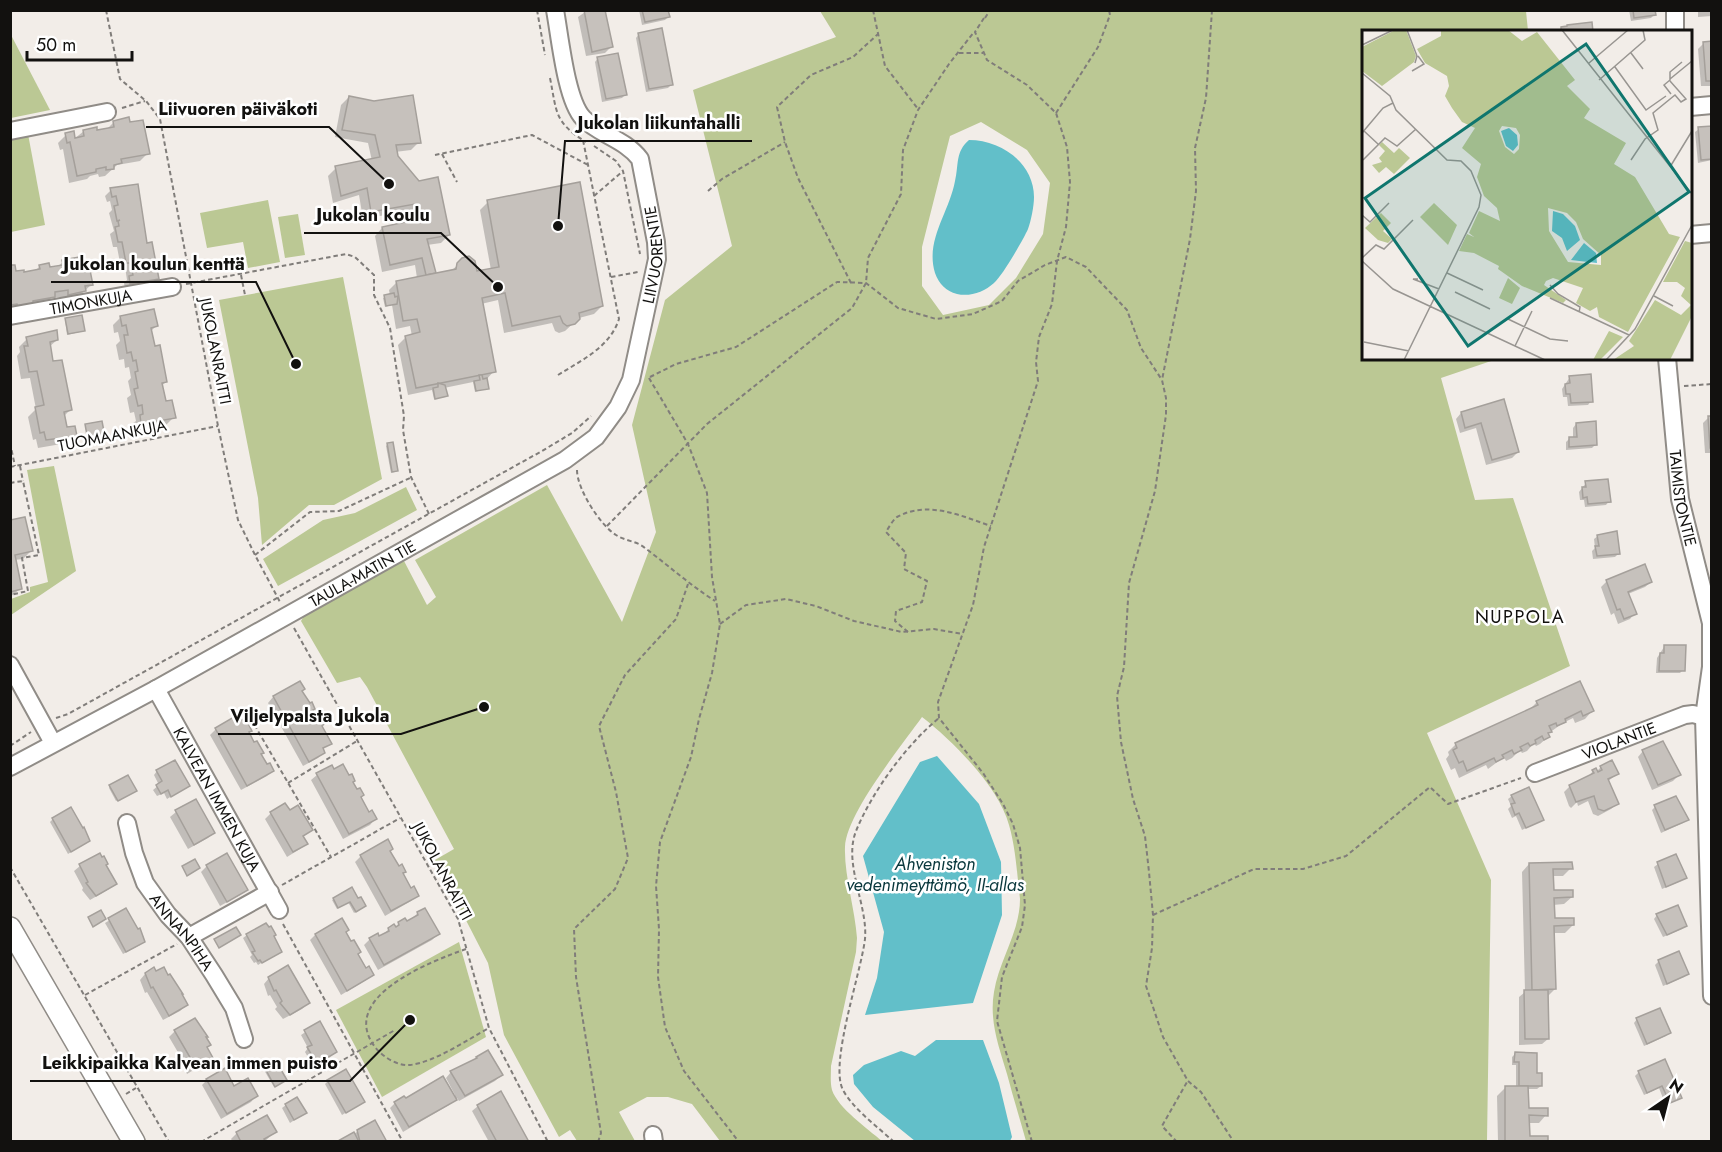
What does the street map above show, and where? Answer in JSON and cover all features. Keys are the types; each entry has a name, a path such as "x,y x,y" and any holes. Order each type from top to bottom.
{"main road":[{"path":"10,928 134,1142"}],"street":[{"name":"LIIVUORENTIE","path":"555,10 572,100 583,118 633,150 640,159 656,242 657,259 644,317"},
{"path":"1675,10 1675,30"},
{"path":"1692,107 1712,105"},
{"path":"10,131 107,112"},
{"path":"1692,235 1712,233"},
{"name":"TIMONKUJA","path":"10,316 172,287"},
{"name":"TAULA-MATIN TIE","path":"10,767 156,689 578,452 596,437 618,407 631,380 644,317"},
{"name":"TAIMISTONTIE","path":"1667,360 1680,499 1711,623 1708,718 1712,996"},
{"path":"10,665 53,743"},
{"name":"KALVEAN IMMEN KUJA","path":"156,689 279,910"},
{"name":"VIOLANTIE","path":"1535,773 1685,715 1708,718"},
{"name":"ANNANPIHA","path":"128,823 134,853 145,884 168,915 189,937 234,1008 244,1039"},
{"path":"189,937 270,892"}],"path":[{"name":"JUKOLANRAITTI","path":"106,10 120,79 146,101 160,119 238,520 278,597"},
{"path":"873,10 885,66 918,110"},
{"path":"607,526 707,424 852,308 866,283 868,258 901,194 903,150 918,110 990,10"},
{"path":"1056,113 1098,47 1110,15 1109,10"},
{"path":"1162,380 1190,239 1196,191 1195,148 1206,98 1212,10"},
{"path":"984,18 975,32 987,60 1027,85 1056,113 1067,147 1070,182 1052,304 1039,337 1036,362 1038,381 984,547 973,605 938,702 939,718 983,773 1003,804 1013,824 1020,848 1025,905 1022,927 1002,976 997,1021 1032,1142"},
{"path":"851,283 798,178 785,142 777,107 811,75 853,57 878,34"},
{"path":"958,53 984,53"},
{"path":"107,112 146,101"},
{"path":"572,133 616,161 623,171 640,256"},
{"path":"435,155 532,135 588,165"},
{"path":"558,375 598,350 616,329 619,318 583,140"},
{"path":"708,191 722,179 785,142"},
{"path":"442,154 457,182"},
{"path":"594,196 623,171"},
{"path":"191,283 346,254 355,257 374,275 374,295 390,328 411,477 429,514"},
{"path":"631,380 649,378 676,364 736,347 837,282 866,283 898,308 936,319 964,316 1002,301 1018,281 1066,256 1086,267 1127,310 1141,348 1162,380 1166,398 1166,415 1155,491 1129,583 1124,667 1117,696 1121,742 1133,800 1145,836 1153,915 1152,948 1146,986 1163,1037 1188,1080 1201,1092 1234,1142"},
{"path":"611,277 642,271 641,278"},
{"path":"241,275 245,295"},
{"path":"649,378 688,444 707,493 712,577 720,624 712,673 691,757 660,842 656,886 659,929 658,977 665,1027 684,1071 739,1142"},
{"path":"1670,386 1712,384"},
{"path":"10,746 21,741 42,722 68,714 552,445 572,433 592,415"},
{"name":"TUOMAANKUJA","path":"13,466 218,426"},
{"path":"10,443 13,466"},
{"path":"578,452 577,478 588,504 615,535 643,545 688,584 716,601"},
{"path":"10,595 28,591 22,558 39,555 20,465"},
{"path":"255,555 310,512 339,511 411,477"},
{"path":"10,483 23,481"},
{"path":"908,632 895,621 896,611 922,602 927,581 904,569 906,553 886,532 896,518 914,512 938,509 991,526"},
{"path":"598,1142 601,1133 576,977 574,928 615,889 628,858 616,792 599,726 625,675 676,620 688,584"},
{"path":"720,624 746,605 786,599 816,606 854,621 902,632 934,629 963,634"},
{"name":"JUKOLANRAITTI","path":"291,623 458,919 489,1028 548,1142"},
{"path":"247,712 331,857"},
{"path":"894,1142 861,1112 842,1089 839,1065 865,935 852,852 855,832 898,761 939,718"},
{"path":"288,783 357,741"},
{"path":"1153,915 1254,869 1303,869 1346,856 1430,787 1448,804 1535,773"},
{"path":"270,892 401,818"},
{"path":"10,867 169,1142"},
{"path":"279,910 281,922 403,1142"},
{"path":"85,995 189,937"},
{"path":"466,949 438,959 396,982 378,996 369,1008 368,1035 381,1054 399,1064 410,1065 427,1061 489,1028"},
{"path":"201,1142 395,1030"},
{"path":"1177,1142 1162,1126 1188,1080"},
{"path":"126,1094 138,1087"}],"green space":[{"path":"820,11 1526,11 1528,30 1362,30 1362,360 1494,360 1441,378 1475,500 1513,498 1570,666 1427,733 1491,880 1487,1141 1026,1141 998,1044 993,1013 997,980 1019,911 1020,899 1015,853 1009,825 996,795 985,780 961,752 922,717 865,799 848,833 845,847 846,869 857,938 856,952 831,1066 831,1084 840,1104 882,1141 720,1141 692,1104 668,1097 647,1097 619,1112 635,1141 577,1141 570,1130 559,1137 504,1035 488,963 435,860 454,849 367,687 360,677 337,683 301,621 305,614 404,561 427,605 436,597 415,560 547,485 622,622 656,532 632,425 665,300 732,246 693,90 836,37","holes":["981,122 1027,150 1050,183 1043,234 1016,278 989,305 943,315 922,286 922,247 950,136"]},
{"path":"11,35 50,110 11,118"},
{"path":"28,134 45,225 11,232 11,137"},
{"path":"268,200 280,262 248,268 243,242 207,248 200,213"},
{"path":"298,214 305,255 285,258 278,217"},
{"path":"343,277 382,479 334,505 309,505 262,545 258,498 219,300"},
{"path":"54,466 76,571 11,615 11,599 30,592 30,587 48,582 27,470"},
{"path":"406,487 417,510 278,586 263,559 323,520 355,513"},
{"path":"459,942 486,1037 382,1097 336,1010"}],"water":[{"path":"969,140 993,144 1014,156 1022,164 1033,185 1034,201 1028,229 998,279 981,291 962,295 949,291 939,280 935,273 933,249 952,193 959,154"},
{"name":"Ahveniston vedenimeyttämö, II-allas","path":"937,756 979,804 1001,862 1002,915 973,1003 865,1015 877,978 884,932 863,856 920,762"},
{"path":"936,1040 983,1040 999,1083 1012,1137 1010,1141 915,1141 873,1107 854,1084 853,1075 864,1065 901,1051 915,1056"}],"building":[{"path":"584,10 605,10 613,47 592,52"},
{"path":"642,10 668,10 670,17 645,22"},
{"path":"1633,10 1655,10 1656,15 1634,18"},
{"path":"1592,22 1593,30 1561,30 1561,27"},
{"path":"662,28 673,85 649,89 638,33"},
{"path":"1712,41 1712,81 1706,81 1703,42"},
{"path":"618,53 627,95 606,99 597,57"},
{"path":"413,95 421,143 396,145 398,156 419,181 438,177 450,235 427,239 436,273 426,275 422,258 390,265 382,227 419,219 415,204 371,212 367,188 341,196 335,166 380,157 375,135 342,130 349,96 374,101"},
{"path":"129,117 130,122 143,120 150,154 121,159 122,163 114,165 114,169 106,170 106,167 96,169 96,172 77,176 70,142 67,143 65,133 74,131 75,138 84,136 83,130 114,127 113,121"},
{"path":"1712,126 1712,159 1701,160 1698,127"},
{"path":"580,182 603,306 579,313 580,319 575,324 567,326 560,316 512,326 505,293 482,298 496,372 416,388 405,336 420,332 417,319 403,321 396,281 456,269 457,263 462,258 469,256 475,261 477,271 499,267 487,200"},
{"path":"138,184 147,243 152,242 159,279 130,284 129,276 133,275 130,263 126,263 122,242 118,242 115,227 119,226 118,221 120,220 117,221 114,206 118,205 116,196 112,197 110,188"},
{"path":"80,257 80,261 88,260 93,285 85,286 86,291 68,295 68,290 55,292 55,297 33,301 33,305 18,308 17,304 10,305 10,265 15,265 16,271 24,270 24,272 40,269 39,265 49,263 50,267 63,265 62,260"},
{"path":"394,293 395,297 398,296 397,304 386,306 384,295"},
{"path":"154,309 158,326 151,328 155,346 160,345 167,382 162,383 166,401 172,400 176,418 141,424 142,405 138,406 134,389 138,388 135,372 138,371 136,360 133,361 131,352 127,353 124,335 128,335 126,325 122,326 120,316"},
{"path":"82,315 85,331 68,334 65,318"},
{"path":"57,330 58,340 50,342 53,361 62,360 72,410 64,412 67,427 75,426 77,436 46,440 44,432 40,433 35,407 44,405 37,371 29,372 24,346 28,346 26,337"},
{"path":"1591,374 1593,402 1571,403 1570,394 1566,394 1565,384 1570,383 1569,376"},
{"path":"479,375 482,375 483,379 487,378 489,389 476,391 474,381 480,380"},
{"path":"438,383 445,385 448,396 435,399 433,388 438,387"},
{"path":"1504,399 1519,452 1492,460 1481,423 1465,428 1461,412"},
{"path":"1708,416 1712,416 1712,448 1710,448"},
{"path":"102,421 105,437 88,441 85,424"},
{"path":"1596,421 1597,445 1569,447 1569,437 1577,437 1576,423"},
{"path":"393,442 398,471 392,472 387,443"},
{"path":"1608,479 1611,502 1588,504 1587,497 1583,498 1582,487 1586,487 1585,481"},
{"path":"25,517 33,551 15,555 22,589 10,592 10,520"},
{"path":"1617,531 1620,554 1597,556 1595,546 1599,546 1597,535"},
{"path":"1645,564 1652,582 1628,592 1637,614 1624,619 1620,609 1617,610 1606,580"},
{"path":"1664,645 1686,645 1685,671 1659,671 1660,653 1664,653"},
{"path":"300,681 305,689 302,691 310,703 312,702 315,709 313,710 318,719 321,718 324,724 322,726 332,744 323,748 325,753 309,762 273,696"},
{"path":"1580,681 1594,711 1583,716 1581,711 1565,719 1566,722 1557,726 1556,723 1549,726 1552,732 1548,733 1550,737 1544,740 1542,736 1530,746 1528,743 1520,747 1522,750 1514,754 1512,750 1502,755 1504,758 1496,762 1494,758 1467,771 1463,761 1459,763 1453,750 1457,748 1455,743 1538,705 1536,701"},
{"path":"239,714 242,720 245,718 252,731 249,732 254,742 257,741 264,753 261,754 274,771 247,786 215,728"},
{"path":"1663,741 1681,775 1658,785 1642,750"},
{"path":"175,760 190,786 171,797 168,790 161,794 156,785 162,781 156,770"},
{"path":"1612,760 1619,774 1608,779 1619,804 1604,811 1598,809 1594,796 1576,802 1569,785 1594,773 1592,770 1596,768 1598,772 1602,770 1600,766"},
{"path":"343,764 349,775 352,774 357,789 360,788 364,795 361,797 369,812 372,810 377,819 349,834 316,773 332,765 334,769"},
{"path":"128,775 137,791 118,801 109,785"},
{"path":"1529,787 1544,820 1526,828 1519,813 1515,815 1511,804 1515,803 1511,795"},
{"path":"1676,796 1689,820 1665,830 1654,805"},
{"path":"196,799 215,833 194,845 175,810"},
{"path":"285,803 290,810 298,805 313,830 303,836 308,844 293,852 270,812"},
{"path":"71,807 90,841 71,852 52,818"},
{"path":"388,839 393,849 390,851 399,866 402,864 406,872 403,873 411,888 414,886 419,896 391,911 360,855"},
{"path":"100,853 102,857 104,856 108,864 106,865 117,884 96,896 86,883 88,882 79,864"},
{"path":"227,853 248,890 227,902 206,865"},
{"path":"1676,854 1687,878 1666,887 1657,862"},
{"path":"195,859 200,868 187,876 182,866"},
{"path":"1572,862 1573,869 1553,869 1554,890 1573,890 1573,897 1554,898 1555,918 1574,918 1574,925 1554,926 1556,989 1532,990 1529,863"},
{"path":"352,887 366,906 356,912 350,902 338,908 333,898"},
{"path":"1678,905 1687,926 1667,935 1656,914"},
{"path":"126,908 138,929 140,928 145,942 126,952 108,918"},
{"path":"425,908 440,934 384,965 369,938 389,931 388,928 394,924 396,927 399,925 398,922 405,918 407,921"},
{"path":"101,910 106,919 93,927 88,917"},
{"path":"342,918 349,930 346,932 351,941 354,940 361,952 358,954 366,968 369,966 374,975 347,991 315,934"},
{"path":"266,923 269,927 271,926 276,935 274,936 282,952 262,963 252,952 255,951 246,934"},
{"path":"236,927 241,935 219,948 214,939"},
{"path":"1679,951 1689,974 1667,984 1658,960"},
{"path":"288,965 310,1003 290,1015 280,1003 282,1001 276,990 274,991 268,977"},
{"path":"154,967 156,971 164,967 188,1005 169,1016 153,987 151,988 145,973"},
{"path":"1524,990 1548,990 1549,1039 1525,1039"},
{"path":"1660,1008 1671,1033 1647,1044 1636,1018"},
{"path":"195,1018 208,1037 206,1037 211,1045 207,1047 213,1058 193,1069 188,1061 191,1059 174,1030"},
{"path":"320,1021 337,1052 317,1064 307,1047 312,1045 304,1030"},
{"path":"488,1050 503,1075 465,1096 450,1071"},
{"path":"1515,1052 1537,1053 1537,1073 1542,1073 1542,1086 1519,1086 1519,1062 1514,1062"},
{"path":"1665,1059 1682,1098 1670,1103 1662,1086 1647,1093 1638,1071"},
{"path":"276,1061 287,1080 275,1087 265,1068"},
{"path":"225,1068 234,1086 248,1078 258,1096 227,1114 206,1079"},
{"path":"346,1069 365,1102 346,1113 327,1080"},
{"path":"443,1076 457,1100 409,1127 394,1102 404,1096 406,1098"},
{"path":"1505,1086 1528,1086 1529,1108 1548,1108 1548,1116 1529,1115 1530,1136 1548,1136 1548,1142 1505,1142"},
{"path":"501,1091 529,1142 497,1142 477,1105"},
{"path":"297,1097 307,1113 294,1120 285,1104"},
{"path":"267,1115 277,1132 264,1139 266,1142 241,1142 236,1132"},
{"path":"375,1120 387,1142 360,1142 357,1130"},
{"path":"354,1132 359,1142 336,1142"}],"place":[{"name":"Liivuoren päiväkoti","path":"389,184"},
{"name":"Jukolan liikuntahalli","path":"558,226"},
{"name":"Jukolan koulu","path":"498,287"},
{"name":"Jukolan koulun kenttä","path":"296,364"},
{"name":"Viljelypalsta Jukola","path":"484,707"},
{"name":"Leikkipaikka Kalvean immen puisto","path":"410,1020"}],"district":[{"name":"NUPPOLA","path":"1520,617"}]}
